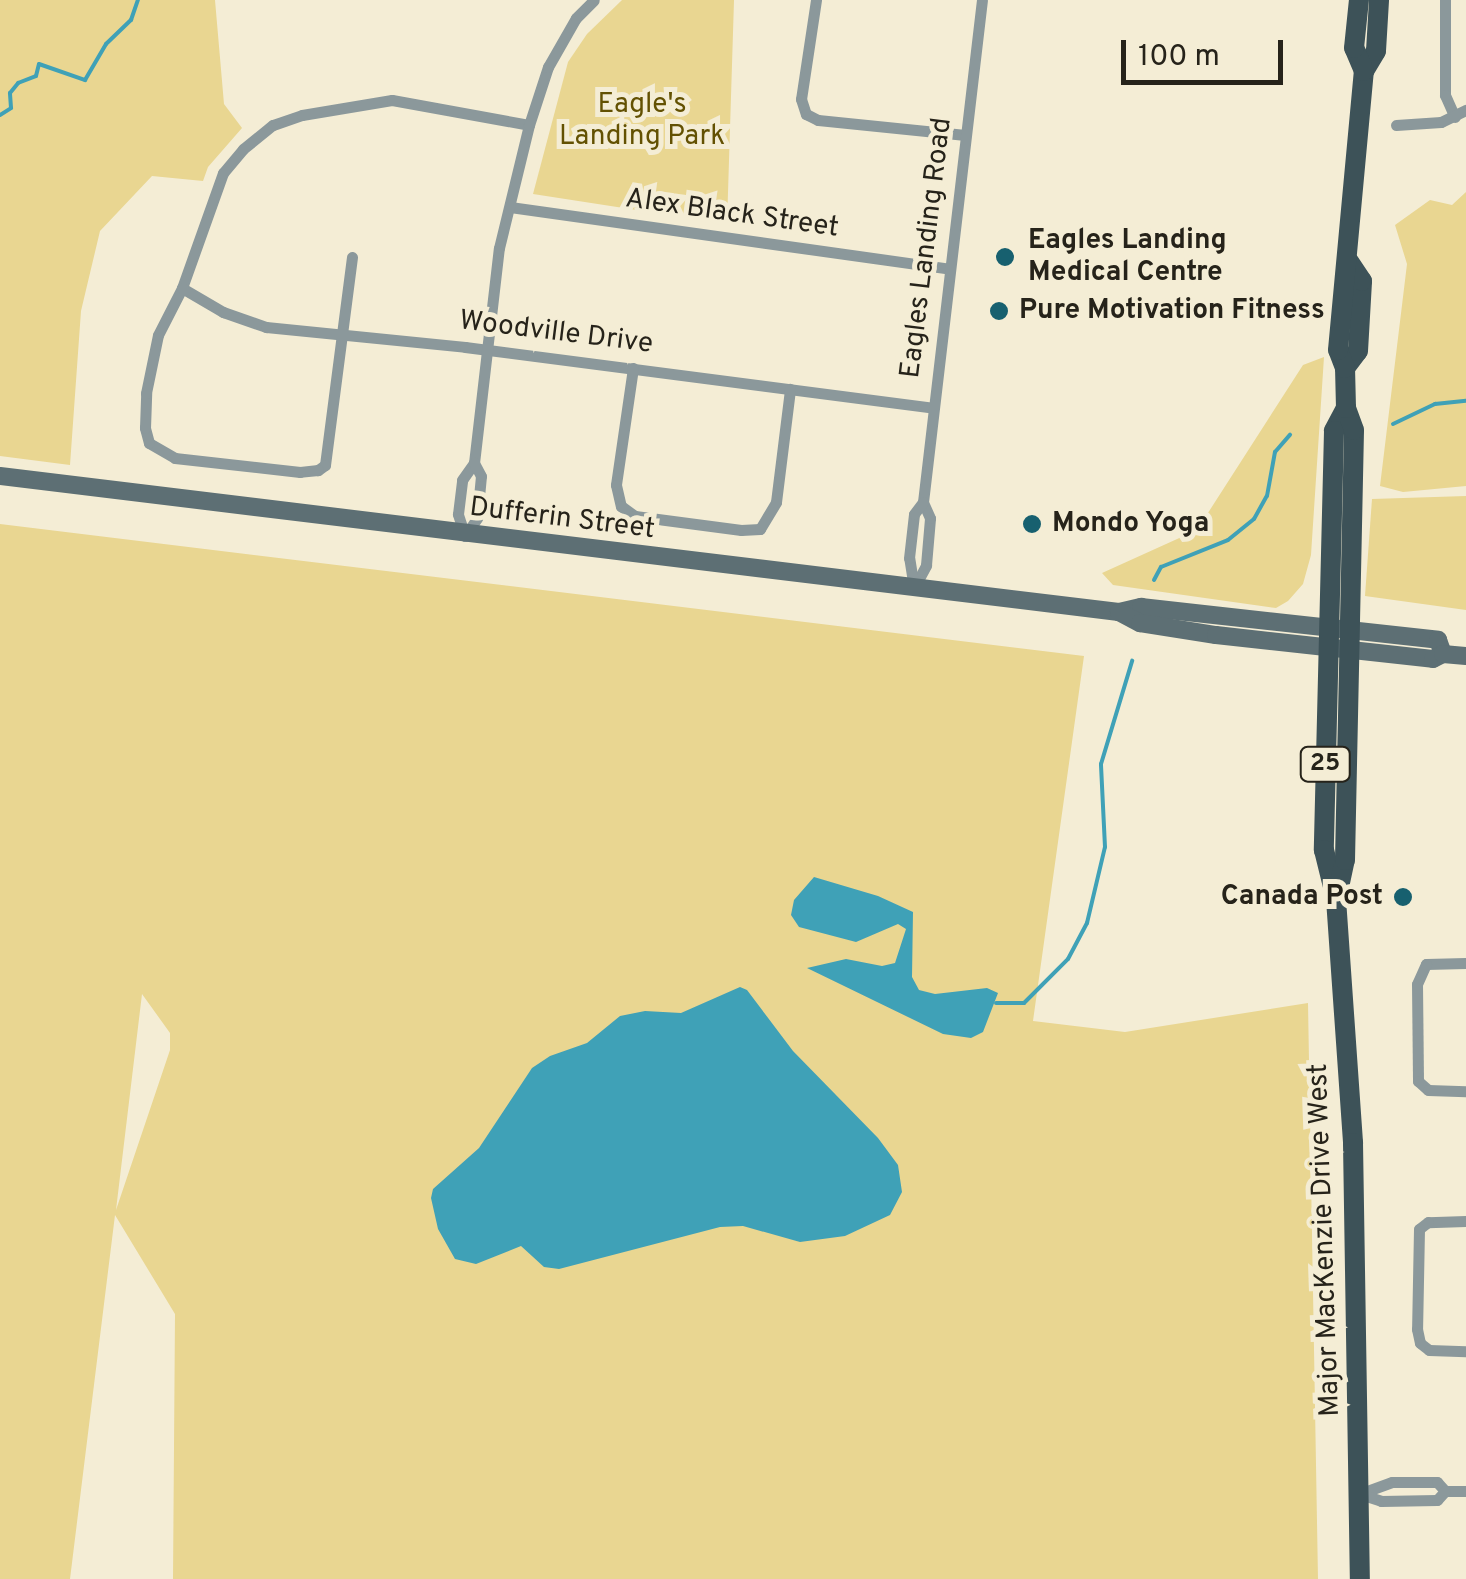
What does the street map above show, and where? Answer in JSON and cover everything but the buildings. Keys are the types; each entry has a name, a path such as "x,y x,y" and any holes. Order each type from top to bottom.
{"main road":[{"name":"Major MacKenzie Drive West","path":"1358,0 1354,48 1364,71"},
{"name":"Major MacKenzie Drive West","path":"1360,1579 1354,1143 1336,899 1345,860 1334,431 1346,408 1345,368 1338,350 1342,278 1350,262 1364,71 1376,51 1378,0"},
{"name":"Dufferin Street","path":"0,476 465,536 1119,612 1141,607 1338,639 1433,659 1443,654 1466,656"}],"street":[{"path":"465,536 459,506 462,480 474,462 499,248 529,125 548,67 576,18 594,0"},
{"path":"816,0 800,99 806,114 818,120 965,136"},
{"name":"Eagles Landing Road","path":"914,588 926,564 930,518 923,502 932,408 982,0"},
{"path":"1445,0 1445,95 1461,113"},
{"path":"352,256 332,436 325,464 318,470 175,458 150,444 145,411 151,358 182,288 222,174 243,148 273,125 357,103 392,100 529,125"},
{"path":"1396,125 1461,113"},
{"name":"Alex Black Street","path":"510,206 948,269"},
{"name":"Woodville Drive","path":"182,288 223,312 266,327 488,350 932,408"},
{"path":"633,368 616,485 621,506 635,516 741,530 760,529 776,502 790,388"},
{"path":"465,536 477,514 481,476 474,462"},
{"path":"1466,962 1426,964 1416,984 1418,1081 1428,1090 1466,1091"},
{"path":"1466,1221 1428,1222 1419,1229 1418,1336 1430,1350 1466,1351"},
{"path":"1359,1494 1381,1501 1437,1500 1446,1491 1466,1491"}],"green space":[{"path":"0,0 215,0 224,104 242,128 208,167 203,181 152,176 100,231 81,311 70,465 0,456"},
{"name":"Eagle's Landing Park","path":"622,0 734,0 727,224 533,194 568,62 587,34"},
{"path":"1466,192 1466,486 1403,492 1380,486 1407,264 1395,225 1430,200 1452,205"},
{"path":"1324,357 1311,555 1303,584 1288,601 1276,608 1113,585 1102,573 1197,530 1303,365"},
{"path":"1466,496 1466,610 1365,596 1372,499"},
{"path":"0,524 1084,656 1033,1021 1125,1032 1308,1003 1318,1579 173,1579 175,1314 115,1215 70,1579 0,1579","holes":["142,994 170,1033 170,1050 116,1210"]}],"water":[{"path":"814,877 878,896 913,912 912,977 919,990 935,994 987,988 998,993 983,1032 971,1038 943,1034 807,968 846,959 882,966 895,963 906,929 898,924 856,942 799,927 791,915 794,900"},
{"path":"740,987 747,990 793,1051 878,1138 898,1165 902,1192 890,1215 845,1236 800,1242 743,1226 720,1227 559,1269 544,1267 521,1246 476,1264 455,1259 438,1229 431,1198 433,1189 479,1148 532,1068 550,1056 587,1043 620,1016 645,1011 681,1013"}],"waterway":[{"path":"0,115 11,108 10,93 18,83 36,76 39,64 85,80 106,44 131,20 138,0"},
{"path":"1393,424 1435,404 1466,401"},
{"path":"1154,580 1161,567 1228,540 1254,519 1267,496 1275,452 1290,435"},
{"path":"996,1003 1024,1003 1068,959 1087,923 1105,847 1101,764 1132,661"}],"place":[{"name":"Eagles Landing Medical Centre","path":"1005,257"},
{"name":"Pure Motivation Fitness","path":"999,311"},
{"name":"Mondo Yoga","path":"1032,524"},
{"name":"Canada Post","path":"1403,897"}]}
